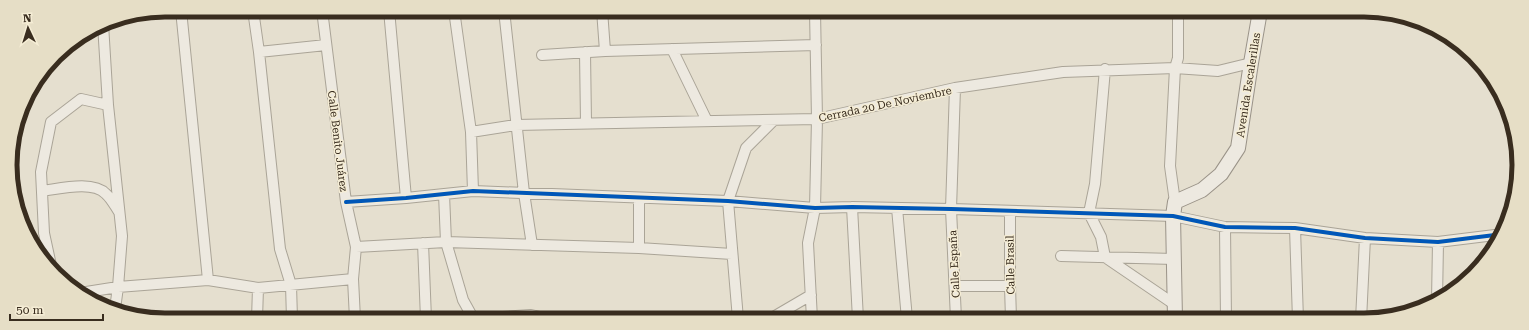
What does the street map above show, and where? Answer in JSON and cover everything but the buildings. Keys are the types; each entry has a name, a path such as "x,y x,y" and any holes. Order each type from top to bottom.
{"main road":[{"name":"Avenida Escalerillas","path":"1174,209 1202,190 1221,174 1238,148 1259,17"},
{"path":"1174,209 1175,313"}],"street":[{"path":"182,17 208,280"},
{"path":"254,17 260,52 280,249 291,286 292,313"},
{"name":"Calle Benito Juárez","path":"323,17 346,202 356,247 353,279 354,313"},
{"path":"390,17 406,198"},
{"path":"455,17 471,132 473,191"},
{"path":"505,17 524,193 532,245"},
{"path":"603,17 605,51"},
{"path":"812,313 808,243 815,208 817,119 815,17"},
{"path":"1174,209 1170,166 1175,68 1178,58 1178,17"},
{"path":"103,30 108,105 122,236 116,305"},
{"path":"260,52 326,45"},
{"path":"542,55 605,51 816,45"},
{"path":"672,49 706,121"},
{"path":"585,52 586,123"},
{"name":"Cerrada 20 De Noviembre","path":"471,132 516,124 817,119 955,88 1063,72 1175,68 1218,72 1251,63"},
{"path":"1105,70 1095,184 1089,213 1102,237 1105,257 1174,304"},
{"name":"Calle España","path":"955,88 951,209 956,313"},
{"path":"49,256 44,233 41,172 51,122 81,99 108,105"},
{"path":"737,313 728,201 746,148 774,120"},
{"path":"42,191 89,186 98,188 106,194 119,212"},
{"path":"346,202 473,191 728,201 815,208 852,207 1089,213 1174,209 1225,227 1295,228 1365,238 1438,242 1494,235"},
{"path":"444,194 446,242 462,300 469,313"},
{"path":"639,198 639,248"},
{"path":"852,207 858,313"},
{"path":"897,208 906,313"},
{"name":"Calle Brasil","path":"1010,211 1011,313"},
{"path":"1225,227 1226,313"},
{"path":"1295,228 1298,313"},
{"path":"1361,313 1365,238"},
{"path":"356,247 446,242 639,248 732,254"},
{"path":"1437,293 1438,242"},
{"path":"423,243 426,313"},
{"path":"1061,256 1174,259"},
{"path":"89,292 118,287 208,280 258,288 353,279"},
{"path":"955,286 1010,286"},
{"path":"257,313 258,288"},
{"path":"780,313 811,295"}],"cycle path":[{"path":"346,202 473,191 728,201 815,208 852,207 951,209 1173,216 1225,227 1295,228 1365,238 1438,242 1494,235"}]}
